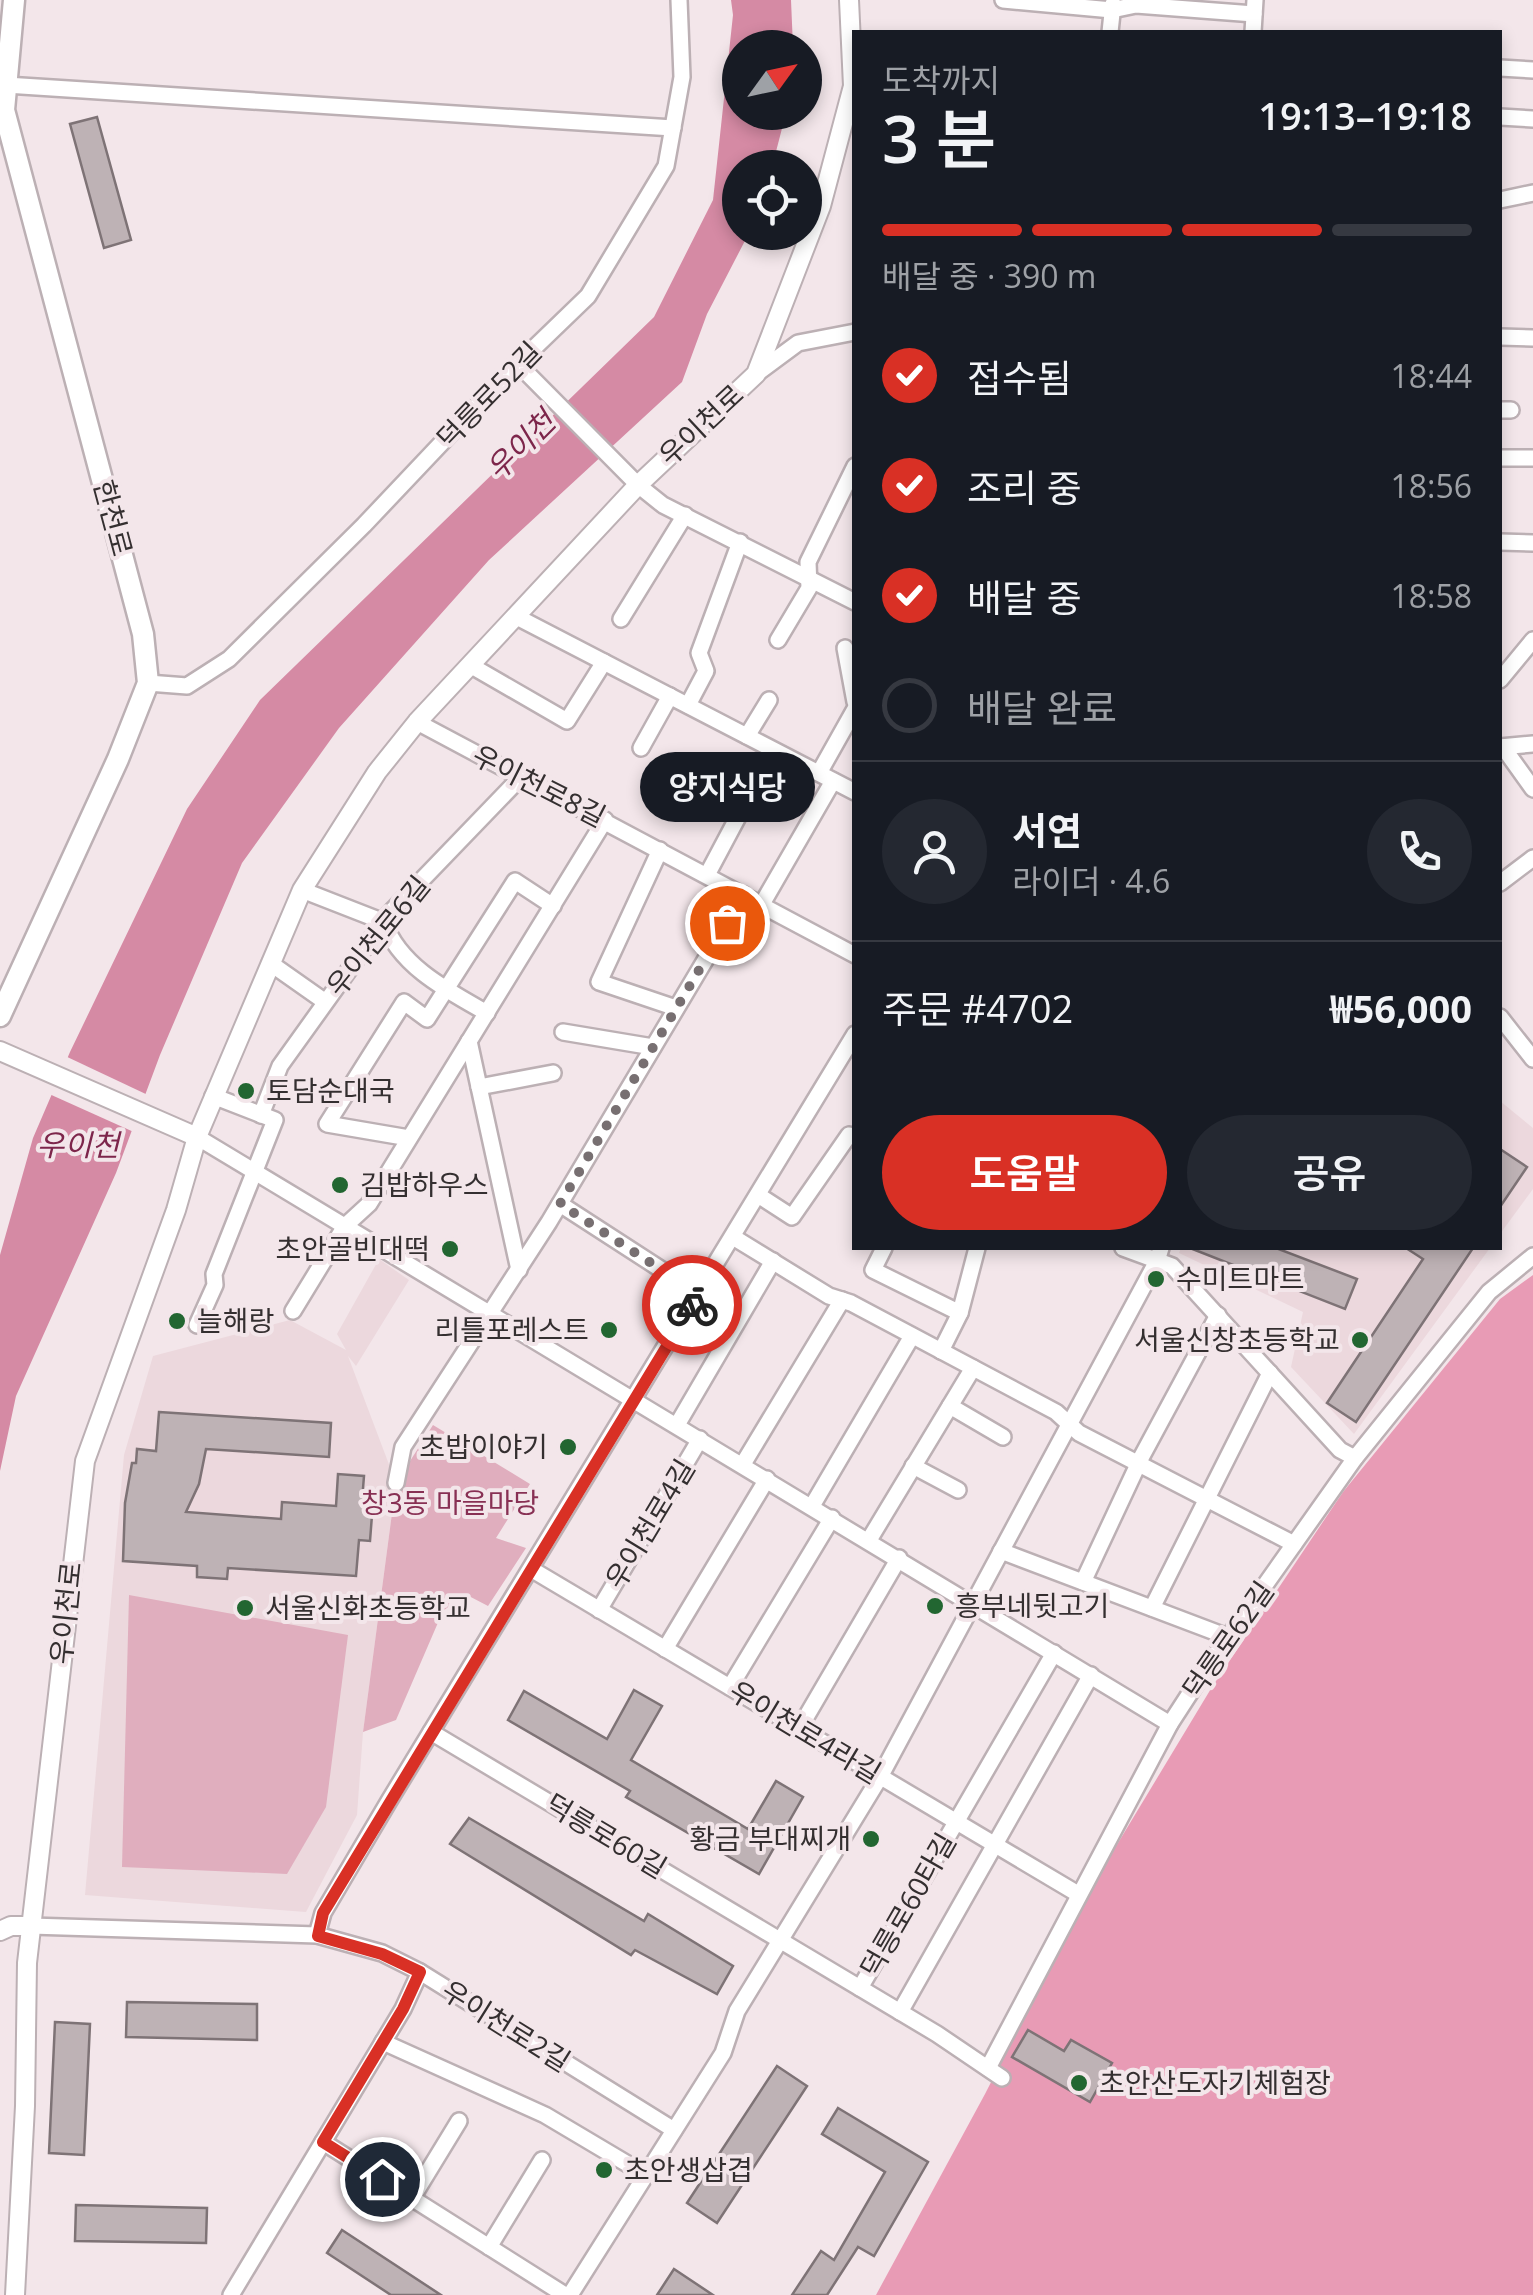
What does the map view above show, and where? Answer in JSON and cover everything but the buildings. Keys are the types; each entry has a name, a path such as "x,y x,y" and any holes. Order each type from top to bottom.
{"main road":[{"name":"한천로","path":"0,1016 118,759 148,682 143,634 4,110 14,0"}],"street":[{"name":"덕릉로52길","path":"148,682 187,686 229,658 588,296 666,166 682,77 679,0"},
{"name":"우이천로","path":"850,0 852,48"},
{"path":"1002,0 1255,7"},
{"path":"1110,30 1113,5"},
{"path":"1502,68 1533,70"},
{"path":"6,86 672,128"},
{"name":"우이천로","path":"15,2295 25,2106 27,1963 85,1462 176,1210 196,1137 302,890 377,772 416,722 638,485 756,374 821,206 852,90"},
{"path":"1502,117 1533,120"},
{"path":"1502,200 1533,193"},
{"path":"782,310 784,324 798,343"},
{"path":"756,374 798,343 852,333"},
{"path":"1502,337 1533,338"},
{"path":"518,364 638,485 663,505 852,599"},
{"path":"1502,458 1533,458"},
{"path":"778,640 810,588 808,562 852,472"},
{"path":"621,619 685,516"},
{"path":"688,705 706,671 700,653 740,542"},
{"path":"1502,542 1533,542"},
{"path":"515,616 852,790"},
{"path":"1502,678 1533,640"},
{"path":"845,648 852,688"},
{"path":"470,665 567,721 604,662"},
{"path":"641,748 670,696"},
{"path":"747,736 769,700"},
{"path":"762,904 826,777 852,712"},
{"name":"우이천로8길","path":"416,722 852,952"},
{"path":"1502,747 1533,744"},
{"path":"1502,747 1533,789"},
{"name":"우이천로6길","path":"268,1118 280,1066 324,1001 384,922 521,777"},
{"path":"707,875 748,798"},
{"path":"293,1311 345,1226 369,1204 606,820"},
{"path":"660,850 599,982 676,1008"},
{"path":"1502,881 1533,858"},
{"path":"409,1138 327,1124 404,1002 427,1019 516,881 553,906"},
{"path":"302,890 384,922 390,939 446,990 487,1013"},
{"path":"396,1483 404,1446 560,1204 744,895"},
{"path":"270,963 324,1001"},
{"path":"1502,1019 1533,1058"},
{"path":"563,1032 653,1047"},
{"path":"318,1936 323,1913 430,1732 852,1039"},
{"path":"469,1041 519,1270"},
{"path":"0,1050 196,1137"},
{"path":"479,1087 553,1073"},
{"path":"197,1325 256,1172 268,1118 214,1096"},
{"path":"758,1195 792,1218 849,1135"},
{"name":"우이천로4길","path":"196,1137 974,1603"},
{"path":"560,1204 699,1294"},
{"path":"733,1237 842,1300 1056,1412 1078,1433 1294,1544"},
{"path":"883,1250 873,1270 960,1313"},
{"path":"941,1351 960,1313 976,1250"},
{"path":"323,2142 567,2295 722,2053 737,2010 880,1776 1159,1254 1340,1450 1355,1458"},
{"name":"덕릉로62길","path":"995,2073 1078,1894 1170,1724 1355,1458 1489,1292 1533,1256"},
{"name":"우이천로4길","path":"677,1425 772,1261"},
{"path":"743,1464 842,1300"},
{"path":"1084,1582 1142,1456 1218,1315"},
{"path":"812,1506 912,1336"},
{"path":"868,1540 973,1368"},
{"path":"1152,1608 1270,1373"},
{"path":"950,1406 1003,1437"},
{"name":"우이천로4길","path":"599,1610 700,1439"},
{"path":"914,1466 958,1490"},
{"path":"666,1649 767,1479"},
{"path":"730,1687 832,1518"},
{"path":"1001,1551 1228,1637"},
{"path":"799,1728 899,1558"},
{"name":"우이천로4라길","path":"530,1569 1078,1894"},
{"path":"974,1603 1170,1724"},
{"path":"957,1822 1054,1653"},
{"path":"994,1845 1091,1675"},
{"name":"덕릉로60길","path":"430,1732 781,1940"},
{"name":"덕릉로60타길","path":"860,1988 957,1822"},
{"name":"덕릉로60타길","path":"900,2012 994,1845"},
{"path":"0,1931 11,1926 31,1926"},
{"name":"우이천로2길","path":"31,1926 318,1936 382,1954 420,1972 674,2130"},
{"name":"덕릉로60타길","path":"781,1940 995,2073"},
{"path":"232,2295 383,2042 420,1972"},
{"path":"383,2042 544,2114 646,2175"},
{"path":"412,2198 459,2122"},
{"path":"488,2247 542,2160"}],"shaded area":[{"path":"1502,1103 1533,1128 1533,1189 1502,1231"},
{"name":"서울신창초등학교","path":"1489,1250 1354,1434 1291,1367 1303,1312 1179,1253"},
{"name":"서울신화초등학교","path":"379,1259 409,1280 356,1366 348,1356 396,1483 363,1732 357,1815 306,1912 85,1895 124,1455 153,1356 290,1320 346,1350 337,1334"},
{"path":"1533,1275 1533,2295 876,2295 1086,1896 1212,1687 1343,1492 1500,1299"}],"green space":[{"name":"창3동 마을마당","path":"433,1425 530,1484 496,1538 526,1548 488,1606 465,1594 443,1611 396,1720 363,1732 396,1483"},
{"path":"129,1595 348,1635 326,1807 287,1874 122,1867"}],"water":[{"name":"우이천","path":"731,0 791,0 792,30 731,30"},
{"name":"우이천","path":"722,117 722,130 782,130 776,150 722,150 722,250 740,250 707,314 682,382 489,560 339,728 242,863 160,1055 116,1173 16,1396 0,1471 0,1255 33,1138 187,809 260,700 654,317 713,200"}],"pier":[{"path":"63,1055 150,1096 136,1133 47,1093"}],"way so far":[{"path":"692,1305 699,1294 560,1204 727,923"}],"place":[{"name":"양지식당","path":"727,923"},
{"name":"토담순대국","path":"246,1091"},
{"name":"김밥하우스","path":"340,1185"},
{"name":"초안골빈대떡","path":"450,1249"},
{"name":"수미트마트","path":"1156,1279"},
{"name":"늘해랑","path":"177,1321"},
{"name":"리틀포레스트","path":"609,1330"},
{"name":"서울신창초등학교","path":"1360,1340"},
{"name":"초밥이야기","path":"568,1447"},
{"name":"흥부네뒷고기","path":"935,1606"},
{"name":"서울신화초등학교","path":"245,1608"},
{"name":"황금 부대찌개","path":"871,1839"},
{"name":"초안산도자기체험장","path":"1079,2083"},
{"name":"초안생삽겹","path":"604,2170"}],"route":[{"path":"382,2179 323,2142 403,2009 420,1972 382,1954 318,1936 323,1913 692,1305"}]}
